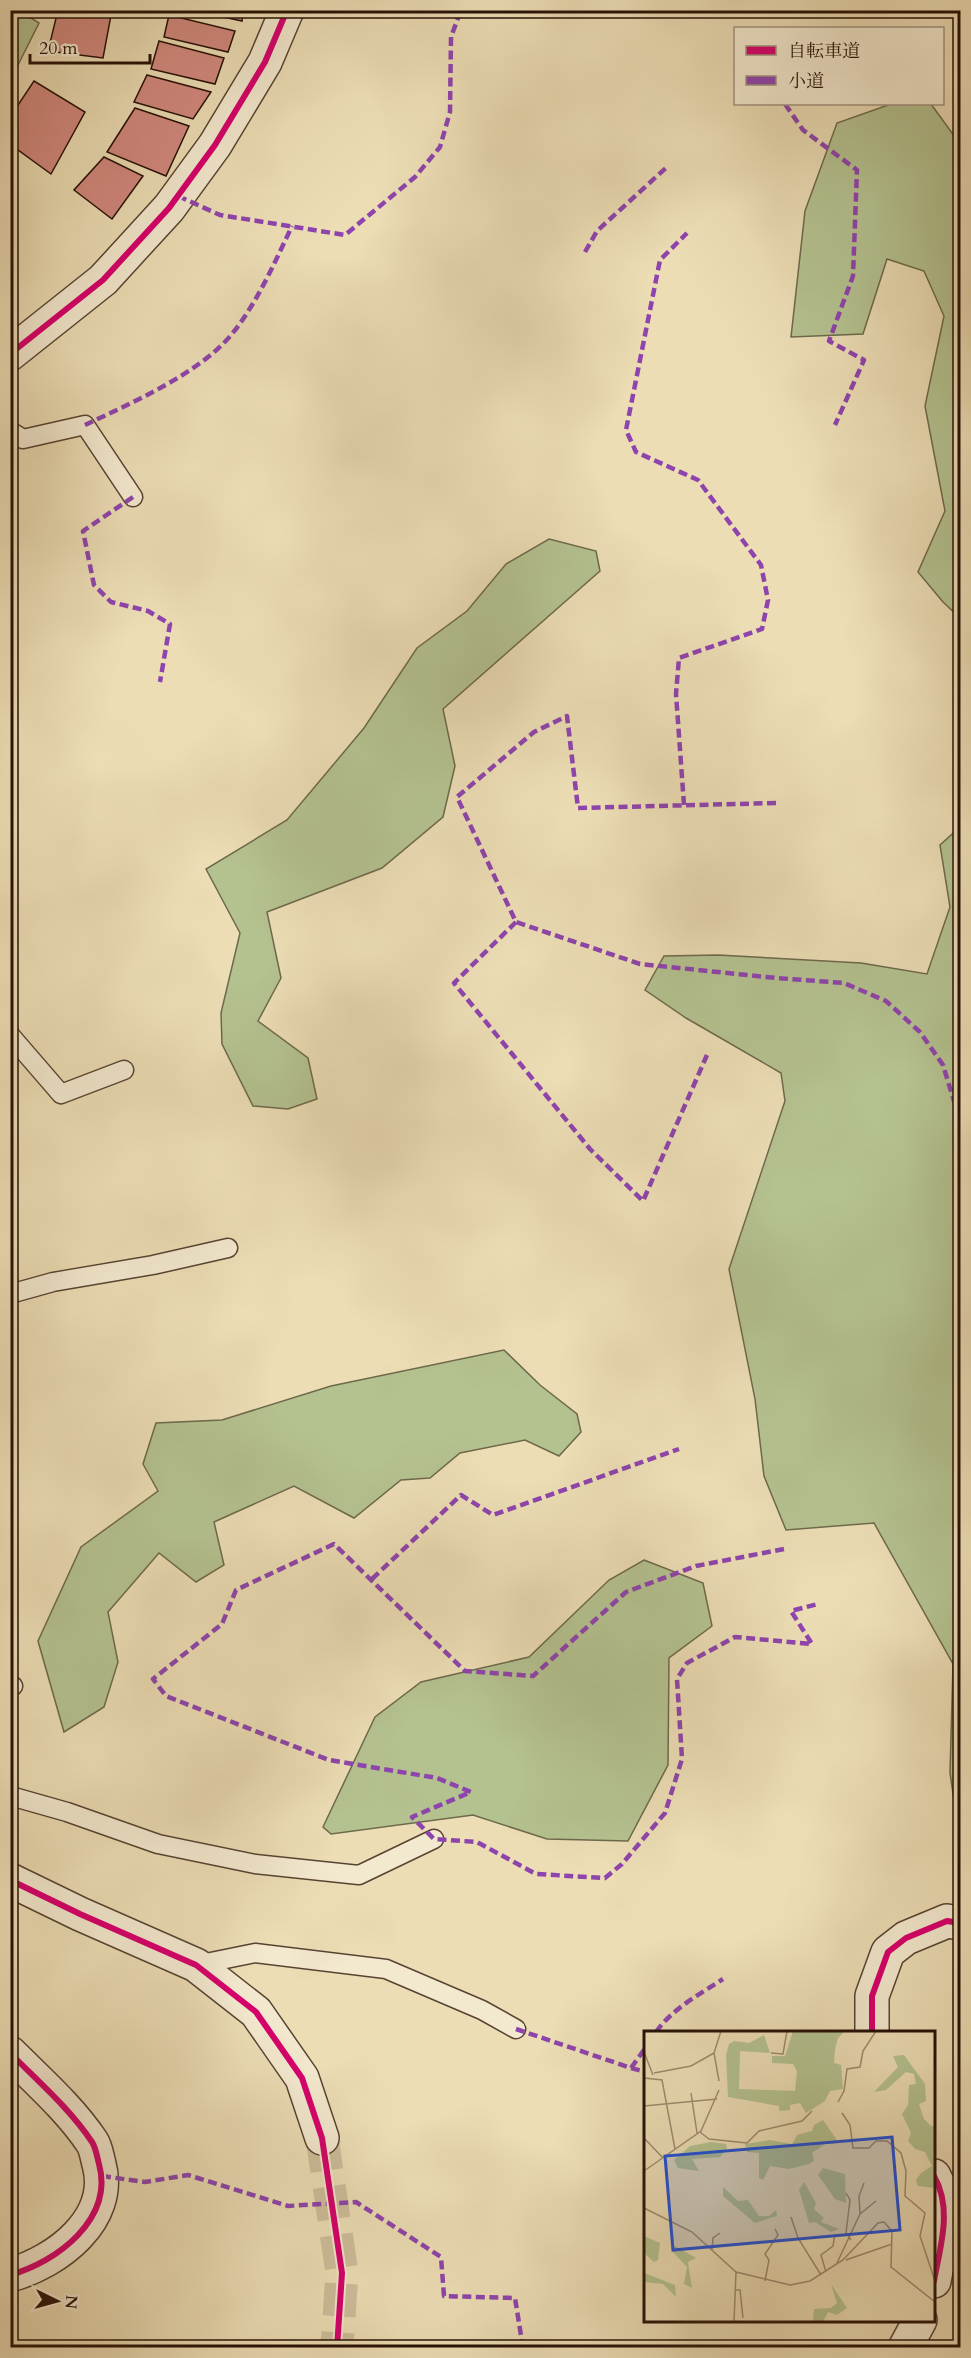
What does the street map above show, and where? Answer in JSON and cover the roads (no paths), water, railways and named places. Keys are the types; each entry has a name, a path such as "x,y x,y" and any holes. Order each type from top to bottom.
{"street":[{"path":"10,354 103,280 170,208 215,145 265,62 287,10"},
{"path":"10,1880 80,1914 196,1965 256,2012 302,2078 322,2138"},
{"path":"872,2031 872,1996 888,1952 906,1938 947,1921 960,1923"},
{"path":"10,2053 62,2107 93,2144 102,2176 96,2206 80,2234 56,2256 10,2275"},
{"path":"935,2179 941,2189 945,2218 935,2271"},
{"path":"904,2348 919,2322"}],"lane":[{"path":"10,431 23,439 85,425 133,497"},
{"path":"10,1035 61,1094 124,1070"},
{"path":"10,1294 53,1282 153,1265 228,1248"},
{"path":"10,1799 14,1797 67,1812 158,1844 255,1864 359,1875 434,1839"},
{"path":"196,1965 255,1953 386,1969 482,2010 516,2029"}],"tunnel":[{"path":"322,2138 342,2273 337,2348"}]}
